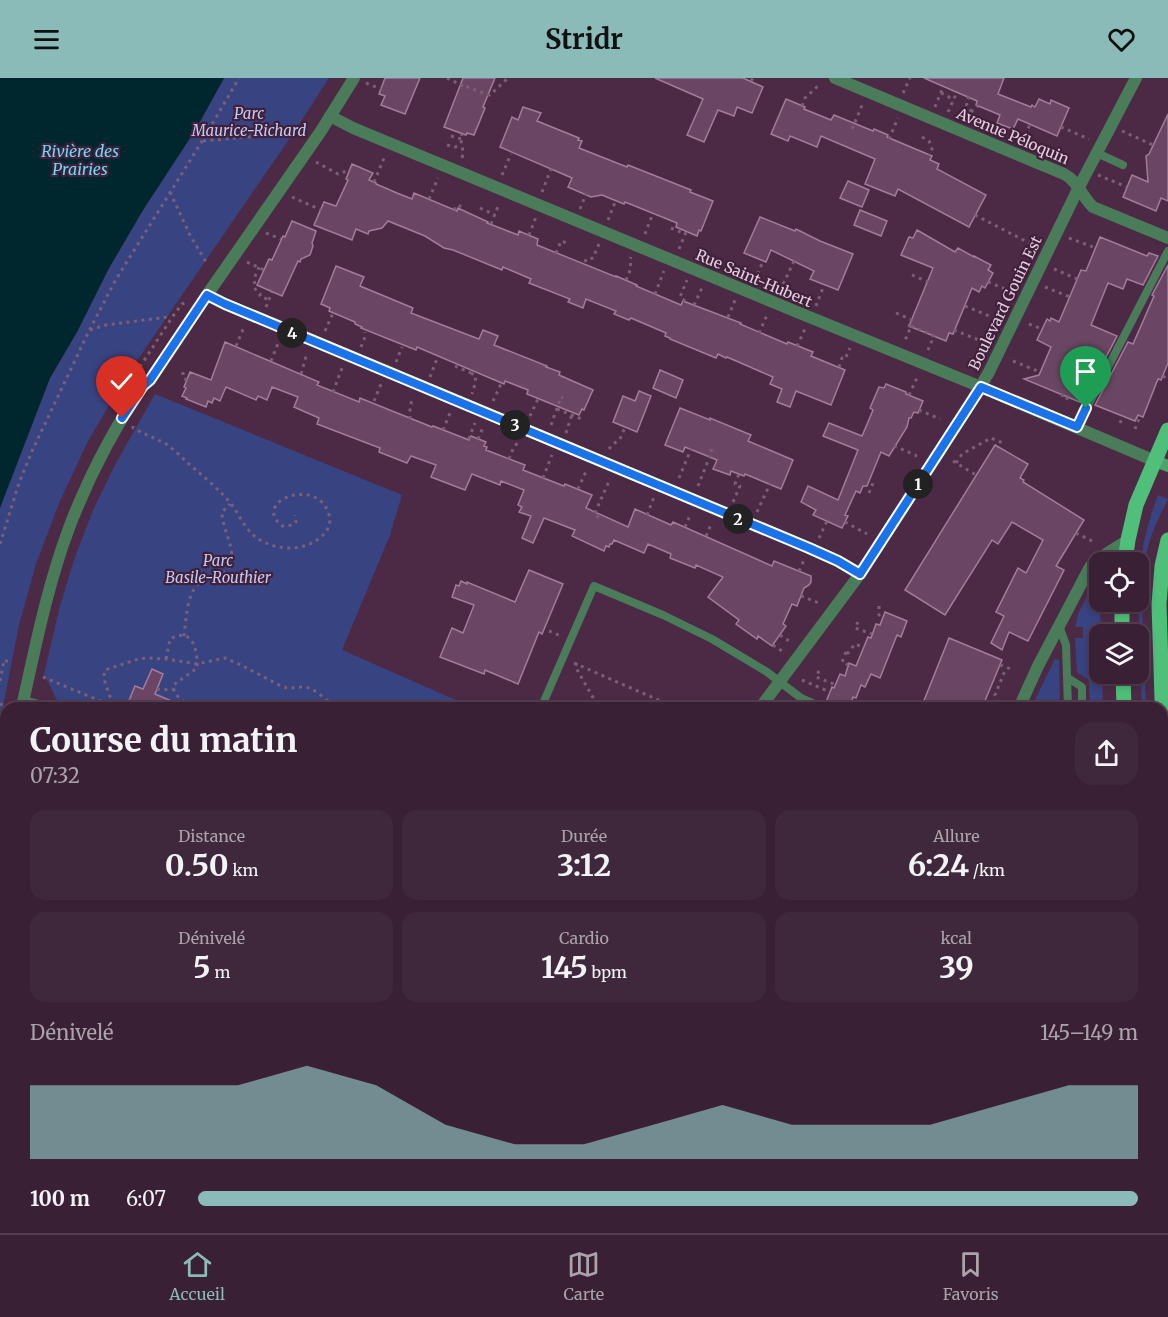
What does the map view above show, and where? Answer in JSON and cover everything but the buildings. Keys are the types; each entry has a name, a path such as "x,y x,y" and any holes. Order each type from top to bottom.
{"main road":[{"path":"1126,552 1136,505 1161,463 1168,430"},
{"path":"1163,702 1159,604 1162,566 1168,540"},
{"path":"1123,684 1124,702"}],"street":[{"name":"Avenue Péloquin","path":"835,78 1064,174 1070,177 1094,207 1167,235"},
{"name":"Boulevard Gouin Est","path":"765,702 860,574 981,387 1136,78"},
{"path":"359,80 330,116 207,295 817,551 860,574"},
{"name":"Rue Saint-Hubert","path":"330,116 353,128 1161,463"},
{"path":"23,702 48,594 69,527 110,440 143,386 162,362"},
{"path":"1022,702 1093,563 1128,540"}],"lane":[{"path":"1097,153 1123,165"},
{"path":"1077,427 1168,251"},
{"path":"162,362 207,295"},
{"path":"544,702 594,586 705,635 810,702"},
{"path":"1059,626 1066,645 1068,702"},
{"path":"1068,678 1082,687 1082,702"}],"path":[{"path":"0,544 19,483 32,451 89,331 115,281 203,141 239,78"},
{"path":"447,78 490,95 508,78"},
{"path":"903,94 910,78"},
{"path":"359,80 381,89"},
{"path":"802,106 805,98 820,84"},
{"path":"935,107 943,87"},
{"path":"948,112 957,92"},
{"path":"941,93 953,102"},
{"path":"969,96 966,105 972,111"},
{"path":"852,129 863,103"},
{"path":"968,120 972,111 978,106"},
{"path":"889,139 899,117"},
{"path":"1022,143 1030,124"},
{"path":"1061,127 1092,140"},
{"path":"1120,130 1153,145"},
{"path":"203,141 294,132"},
{"path":"461,159 464,151 461,145 462,134"},
{"path":"451,136 461,139"},
{"path":"922,137 929,141 932,148 928,155"},
{"path":"447,145 455,147 461,145"},
{"path":"501,176 511,154"},
{"path":"374,182 386,155"},
{"path":"314,160 338,174 350,170"},
{"path":"542,193 551,169"},
{"path":"1098,175 1127,187"},
{"path":"429,199 438,177"},
{"path":"170,192 190,236 206,261"},
{"path":"580,209 586,194"},
{"path":"289,196 321,210"},
{"path":"608,220 616,200"},
{"path":"491,224 500,202"},
{"path":"454,210 457,205 465,208"},
{"path":"480,208 495,215"},
{"path":"644,235 653,213"},
{"path":"975,215 1037,248"},
{"path":"529,235 536,217"},
{"path":"671,228 686,233 679,249"},
{"path":"264,232 281,239"},
{"path":"1066,236 1095,248"},
{"path":"556,253 561,241 570,244"},
{"path":"585,262 586,259 593,258 599,243"},
{"path":"626,280 631,268 632,257"},
{"path":"244,261 264,270"},
{"path":"754,281 763,261"},
{"path":"780,291 794,261"},
{"path":"259,267 254,279 254,287 260,296 268,300"},
{"path":"1053,268 1077,279"},
{"path":"655,294 664,270"},
{"path":"912,275 928,282"},
{"path":"685,302 680,297 687,280"},
{"path":"988,282 1013,292"},
{"path":"816,306 824,285"},
{"path":"694,305 703,286"},
{"path":"1045,287 1070,297"},
{"path":"265,308 272,292"},
{"path":"728,317 735,300"},
{"path":"965,306 999,320"},
{"path":"324,333 333,313"},
{"path":"759,333 768,313"},
{"path":"896,313 912,320 904,343"},
{"path":"89,331 106,325 168,317"},
{"path":"1029,324 1042,329"},
{"path":"911,326 934,336 927,352"},
{"path":"236,346 244,327"},
{"path":"798,346 805,329"},
{"path":"954,330 986,343"},
{"path":"361,348 365,332"},
{"path":"271,361 279,342"},
{"path":"395,362 402,347"},
{"path":"839,367 850,347"},
{"path":"301,374 307,353"},
{"path":"430,377 438,356"},
{"path":"1013,361 1040,372"},
{"path":"455,366 476,376 472,394"},
{"path":"333,392 342,368"},
{"path":"183,372 183,378 187,380"},
{"path":"909,395 918,376"},
{"path":"1163,376 1168,379"},
{"path":"374,401 381,384"},
{"path":"493,403 501,384"},
{"path":"1061,395 1068,397 1066,400"},
{"path":"550,427 561,397 563,398"},
{"path":"410,419 410,406 413,398"},
{"path":"530,418 538,399"},
{"path":"557,409 584,420"},
{"path":"919,410 940,419"},
{"path":"443,430 450,413"},
{"path":"566,433 573,414"},
{"path":"1120,423 1123,416"},
{"path":"1136,429 1140,416"},
{"path":"470,438 475,423"},
{"path":"478,439 483,427"},
{"path":"609,451 612,445 620,439 625,427"},
{"path":"133,428 168,445 231,503 253,536 264,542 290,548 310,545 320,539 329,526 330,519 325,505 310,496 297,494 287,496 276,504 275,518 282,526 293,525 296,522 295,515"},
{"path":"976,475 954,462 962,454 991,438 1000,442 1005,441"},
{"path":"509,459 513,448 519,441"},
{"path":"894,446 917,456"},
{"path":"679,480 691,449"},
{"path":"698,488 712,451 710,450"},
{"path":"543,478 552,455"},
{"path":"578,489 587,469"},
{"path":"733,502 740,486 735,484 739,474"},
{"path":"599,517 594,515 610,479"},
{"path":"869,482 873,483 869,493"},
{"path":"757,512 770,484"},
{"path":"647,514 654,497"},
{"path":"184,636 186,613 192,593 198,583 223,574 231,563 232,554 222,512 231,503"},
{"path":"685,527 691,513"},
{"path":"819,538 827,521"},
{"path":"706,536 712,522"},
{"path":"845,522 867,534"},
{"path":"1076,532 1092,541"},
{"path":"799,571 804,560"},
{"path":"801,596 819,603"},
{"path":"879,606 879,615 884,616"},
{"path":"858,622 855,628 872,634"},
{"path":"549,631 558,635"},
{"path":"166,659 170,639 177,635 190,638 193,642 197,668 175,684 173,689"},
{"path":"780,635 789,641"},
{"path":"848,665 842,662 847,653 855,644 863,647"},
{"path":"773,645 782,651"},
{"path":"111,702 103,678 105,670 148,658 197,664 219,659 230,660 289,689 312,688 329,702"},
{"path":"0,681 4,660 11,663"},
{"path":"596,702 575,666 577,663 663,702"},
{"path":"1000,665 1011,669"},
{"path":"997,702 995,695 1006,668"},
{"path":"819,671 816,677 836,686"},
{"path":"41,676 104,702"},
{"path":"802,680 830,692"},
{"path":"157,689 173,689"},
{"path":"173,689 178,698 186,702"}],"green space":[{"name":"Parc Maurice-Richard","path":"224,78 329,78 123,381 87,443 60,501 36,564 19,625 4,702 0,702 0,508 3,499 50,378 143,210 196,129"},
{"name":"Parc Basile-Routhier","path":"155,394 402,495 390,535 342,650 460,702 58,702 44,674 60,606 74,560 94,508 116,463"},
{"path":"1158,495 1168,499 1152,533 1147,552 1142,552"},
{"path":"1089,593 1089,612 1100,612 1101,624 1089,624 1089,682 1077,672 1075,638 1083,638 1083,627 1075,627 1078,614"},
{"path":"1139,612 1142,612 1143,624 1139,624"},
{"path":"1055,659 1059,660 1060,702 1034,702"},
{"path":"1089,684 1102,684 1103,702 1090,702"},
{"path":"1141,684 1145,684 1146,702 1142,702"}],"water":[{"name":"Rivière des Prairies","path":"0,78 224,78 196,129 143,210 108,270 77,332 50,378 0,508"}],"route":[{"path":"122,418 207,295 809,548 860,574 981,387 1077,427 1086,408"}]}
